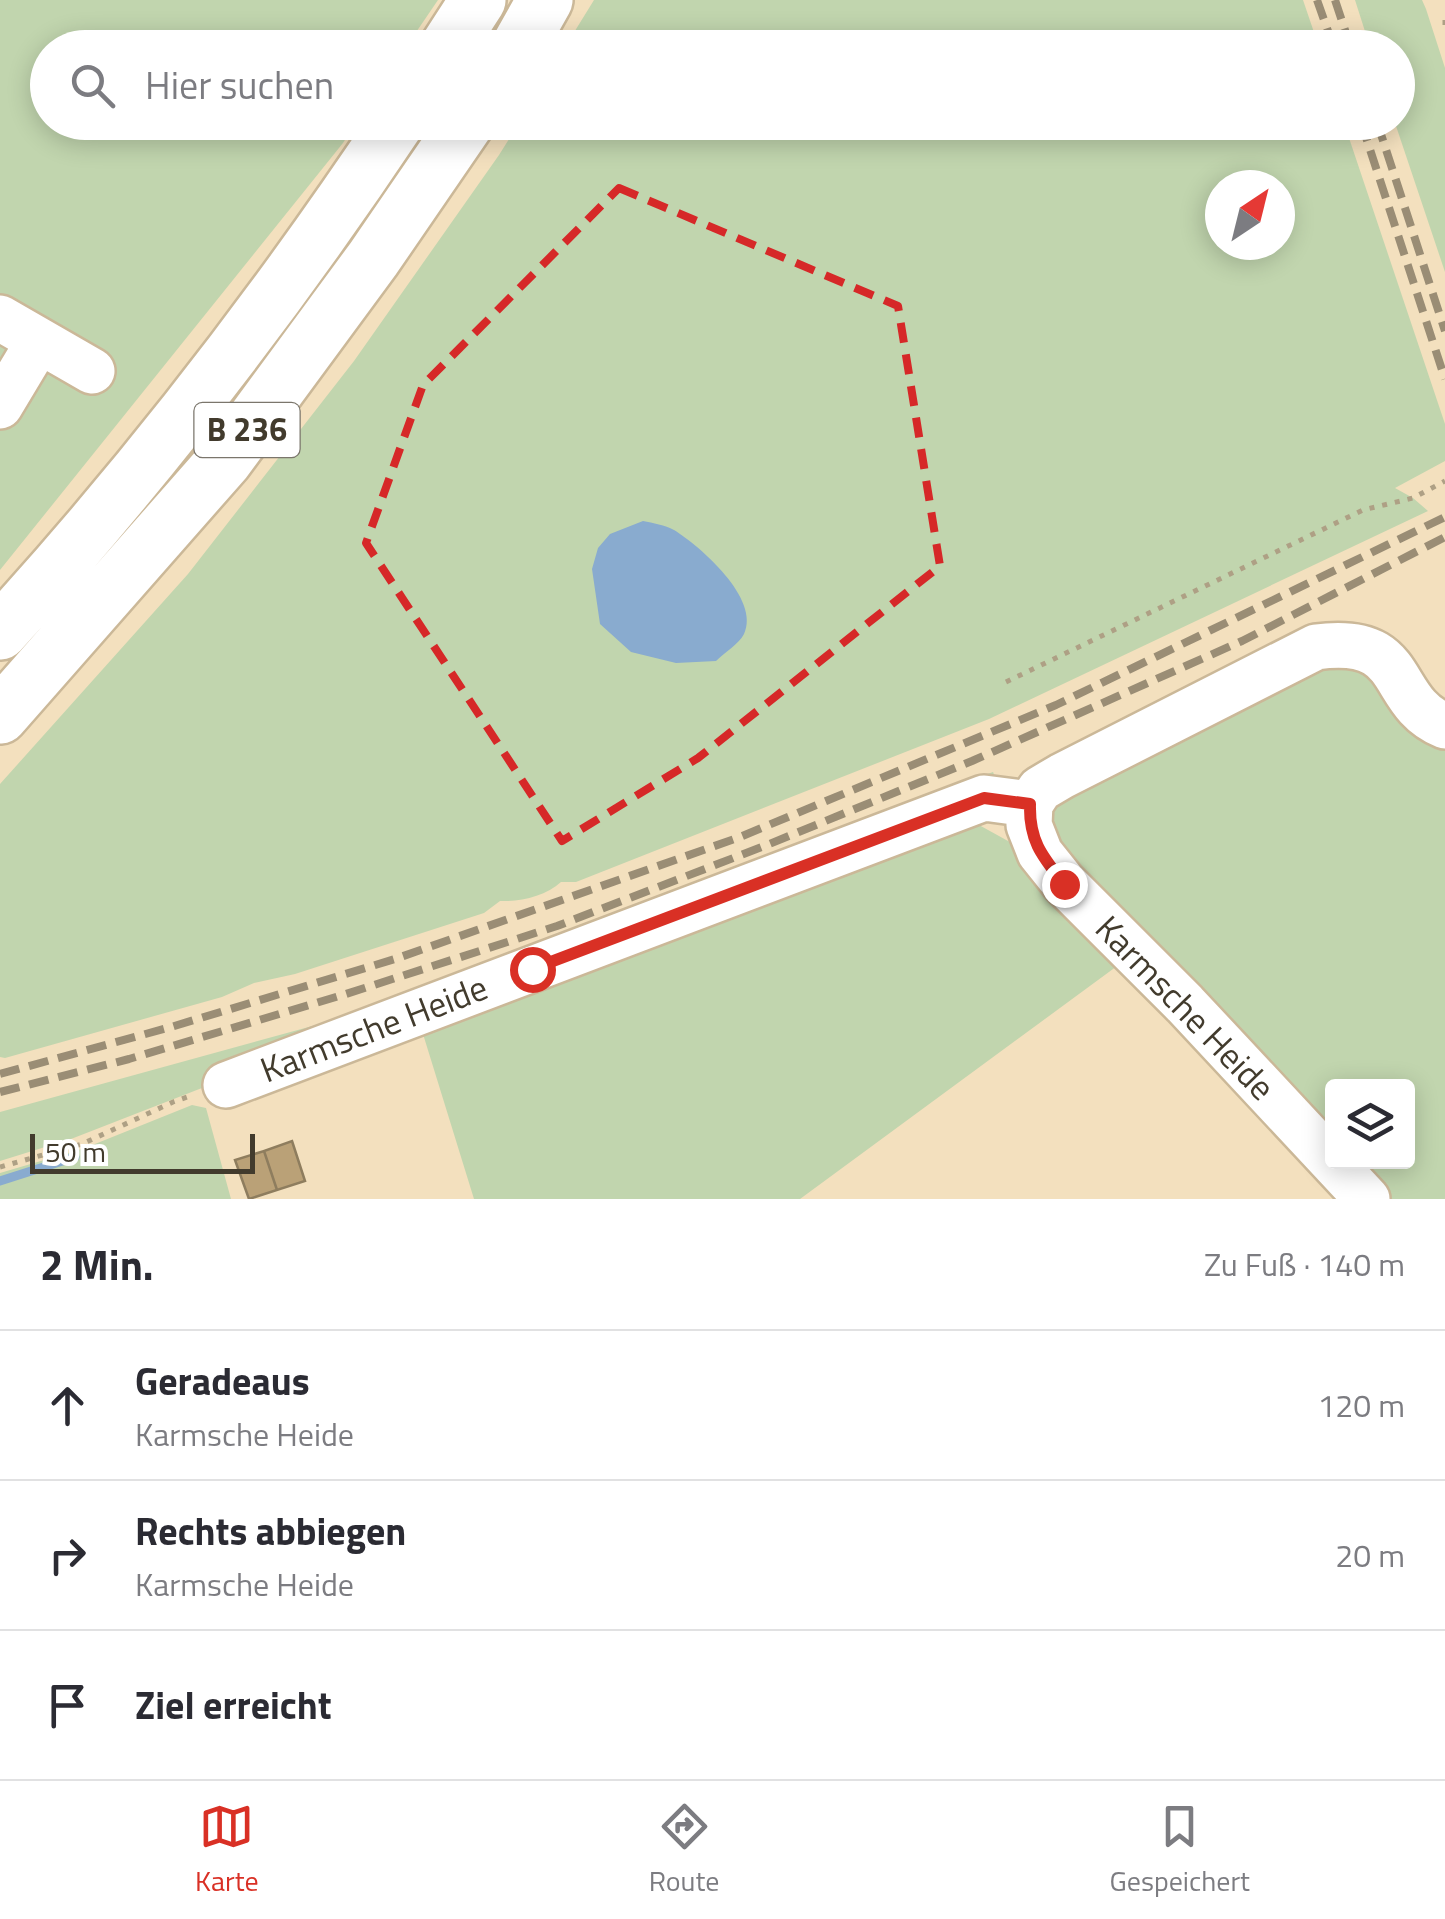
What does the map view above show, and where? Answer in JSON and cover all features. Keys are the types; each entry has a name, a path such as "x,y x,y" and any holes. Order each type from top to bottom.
{"highway":[{"path":"459,30 478,0"},
{"path":"528,30 546,0"},
{"name":"B 236","path":"0,632 181,422 327,227 385,140"},
{"name":"B 236","path":"0,716 225,460 373,259 455,140"}],"street":[{"path":"0,318 92,371"},
{"path":"0,406 39,341"},
{"path":"1030,804 1040,789 1062,776 1316,647 1344,643 1366,648 1386,661 1430,720 1445,726"},
{"name":"Karmsche Heide","path":"226,1084 984,798 1030,804 1029,825 1040,853 1064,884 1185,1004 1367,1199"}],"path":[{"path":"1445,20 1445,32"},
{"path":"1006,682 1363,510 1413,498 1445,481"},
{"name":"Karmsche Heide","path":"0,1167 82,1144 172,1102 226,1084"}],"highlighted area":[{"path":"619,188 898,306 940,566 698,758 562,841 366,543 423,385"}],"green space":[{"path":"0,0 438,0 418,30 30,30 30,140 345,140 0,570"},
{"path":"594,0 1303,0 1313,30 575,30"},
{"path":"1355,0 1422,0 1426,9 1445,68 1445,272 1401,140 1415,140 1415,30 1365,30"},
{"path":"508,140 1350,140 1445,424 1445,461 1395,488 1428,511 989,719 576,882 561,882 532,897 500,901 484,913 295,974 254,983 222,997 0,1057 0,784 188,574 354,361"},
{"path":"1318,658 1374,675 1445,739 1445,1199 1380,1199 1352,1169 1415,1169 1415,1079 1325,1079 1325,1140 1057,856 1048,802"},
{"path":"993,772 1001,791 71,1139 0,1161 0,1112 378,1008 386,999"},
{"path":"950,820 979,825 1030,853 1128,958 800,1199 474,1199 423,1034"},
{"path":"192,1105 206,1108 231,1199 0,1199 0,1173 85,1148"}],"water":[{"path":"643,521 667,527 685,538 725,575 744,605 744,634 716,661 676,663 631,652 600,624 592,569 598,548 610,534"}],"building":[{"path":"292,1141 305,1181 277,1190 264,1151"},
{"path":"264,1151 277,1190 249,1199 235,1160"}],"waterway":[{"path":"0,1181 75,1157"}],"railway":[{"path":"1317,0 1328,30"},
{"path":"1335,0 1345,30"},
{"path":"1367,140 1445,379"},
{"path":"1383,140 1445,331"},
{"path":"0,1074 395,959 740,837 1056,705 1445,517"},
{"path":"0,1092 129,1059 557,926 972,761 1242,641 1445,537"}],"route":[{"path":"532,969 984,798 1030,804 1029,825 1040,853 1064,884"}]}
